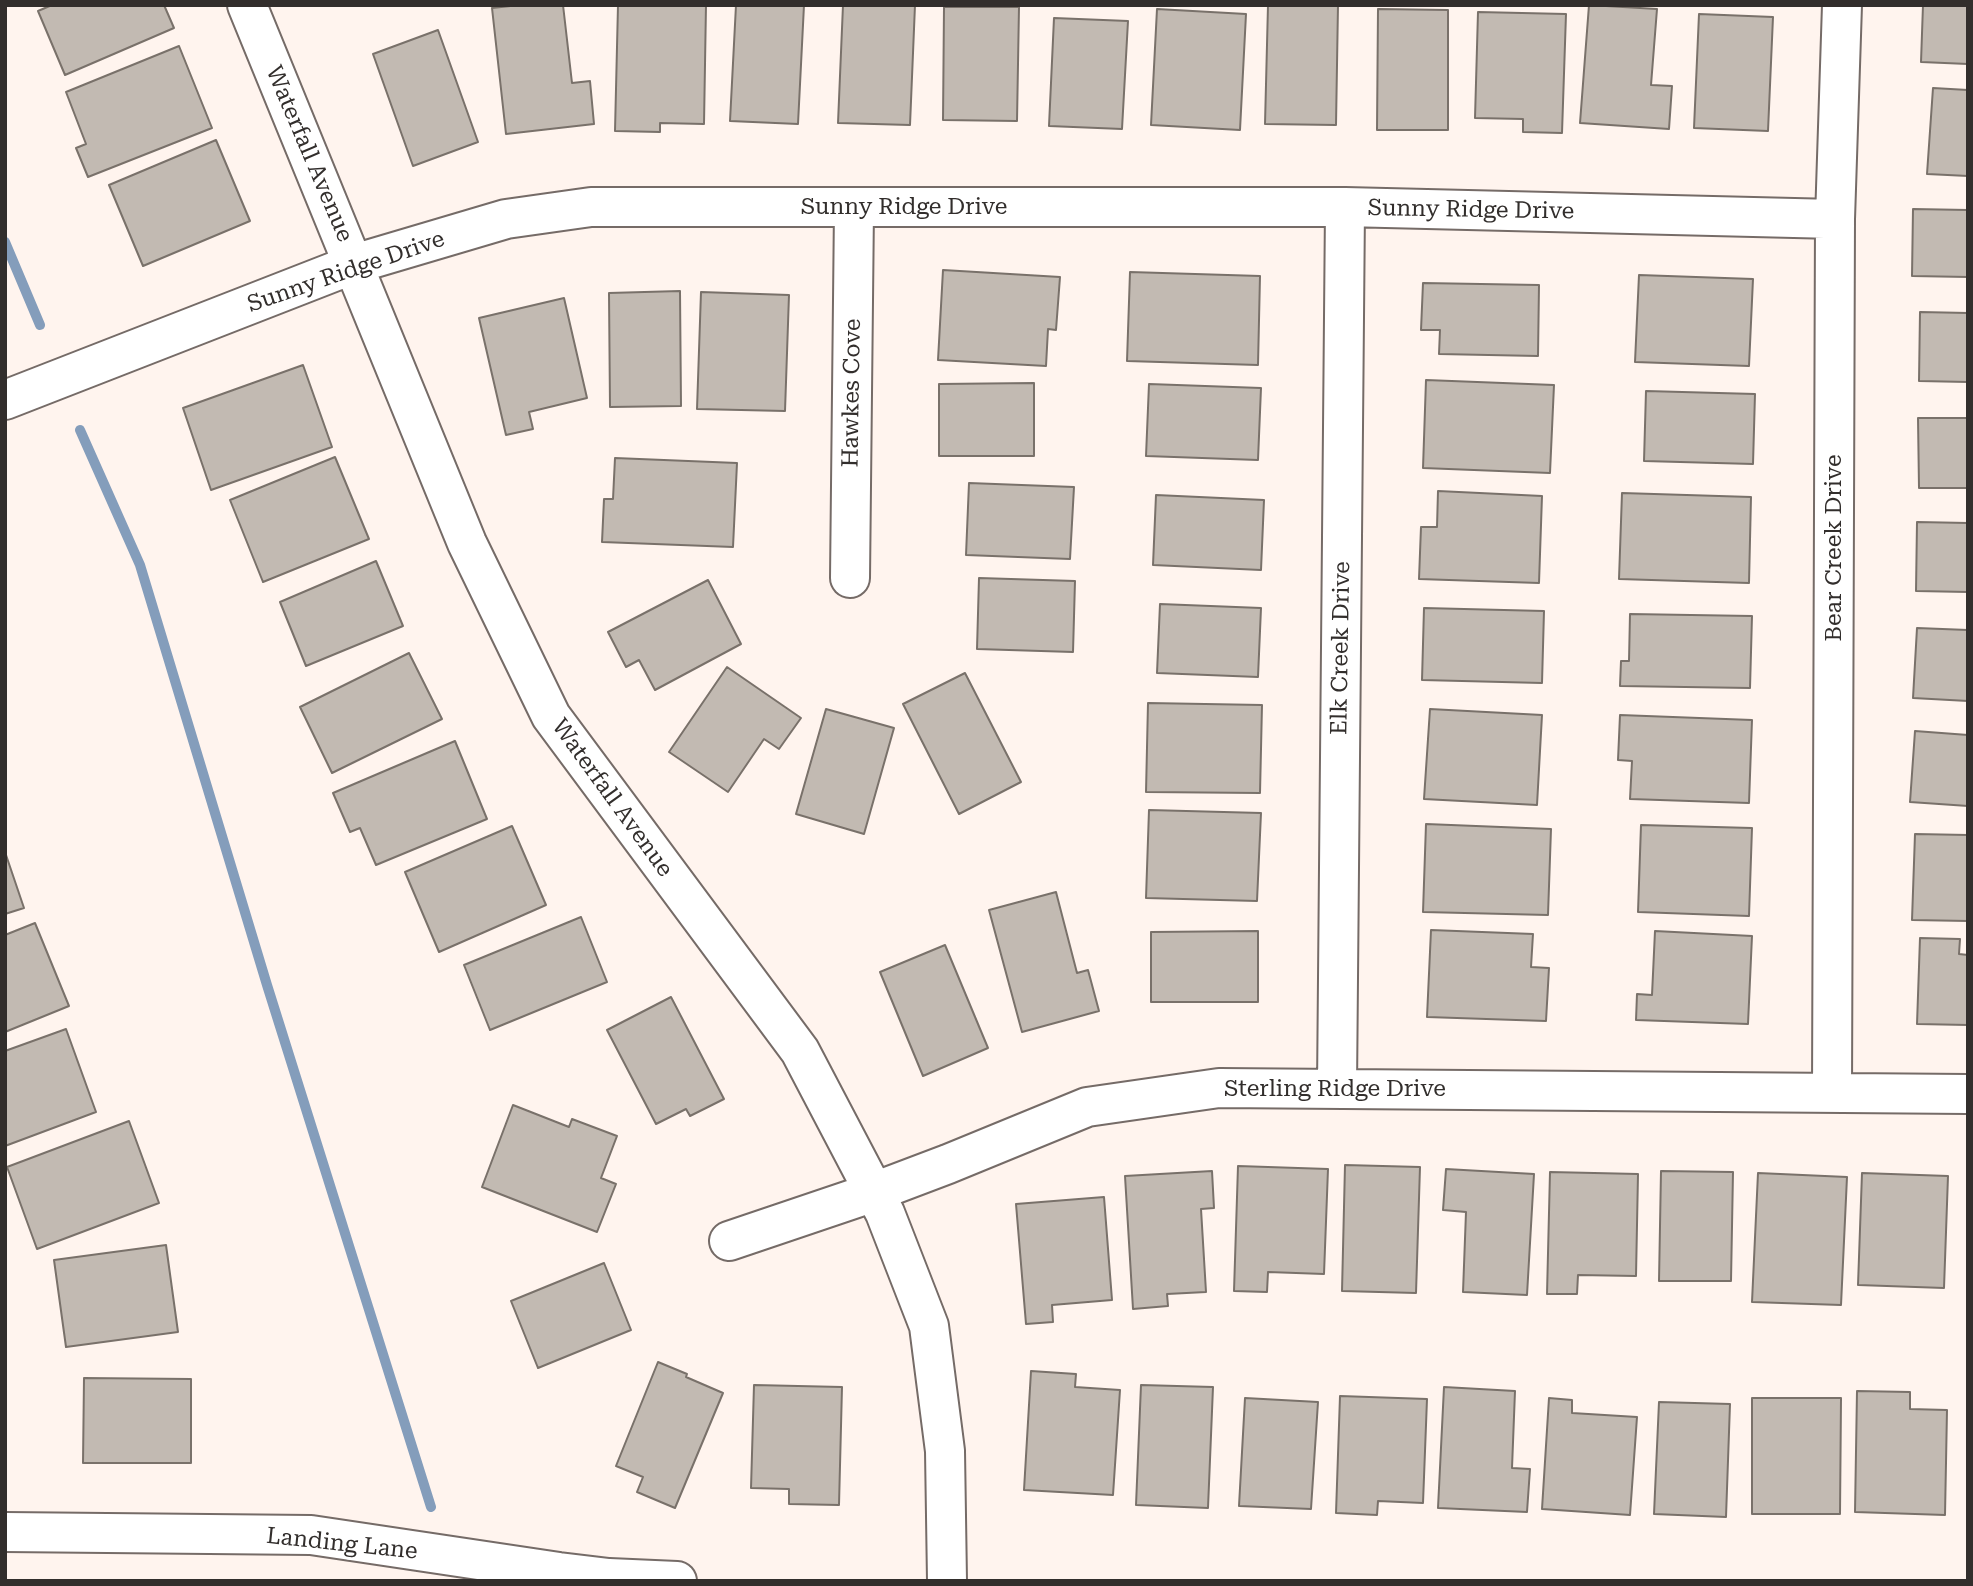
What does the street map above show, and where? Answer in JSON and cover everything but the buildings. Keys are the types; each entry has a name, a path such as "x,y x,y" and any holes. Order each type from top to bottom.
{"street":[{"name":"Waterfall Avenue","path":"247,5 467,543 551,716 800,1051 885,1213 929,1326 945,1451 947,1581"},
{"name":"Bear Creek Drive","path":"1832,1091 1835,219 1842,5"},
{"name":"Sunny Ridge Drive","path":"5,400 354,264 506,219 591,208 1345,207 1835,219"},
{"name":"Elk Creek Drive","path":"1337,1088 1345,207"},
{"name":"Hawkes Cove","path":"850,578 854,208"},
{"name":"Sterling Ridge Drive","path":"729,1241 976,1154 1087,1107 1219,1088 1968,1094"},
{"name":"Landing Lane","path":"5,1532 311,1535 610,1578 677,1581"}],"waterway":[{"path":"5,242 40,325"},
{"path":"80,430 140,565 267,985 431,1507"}]}
